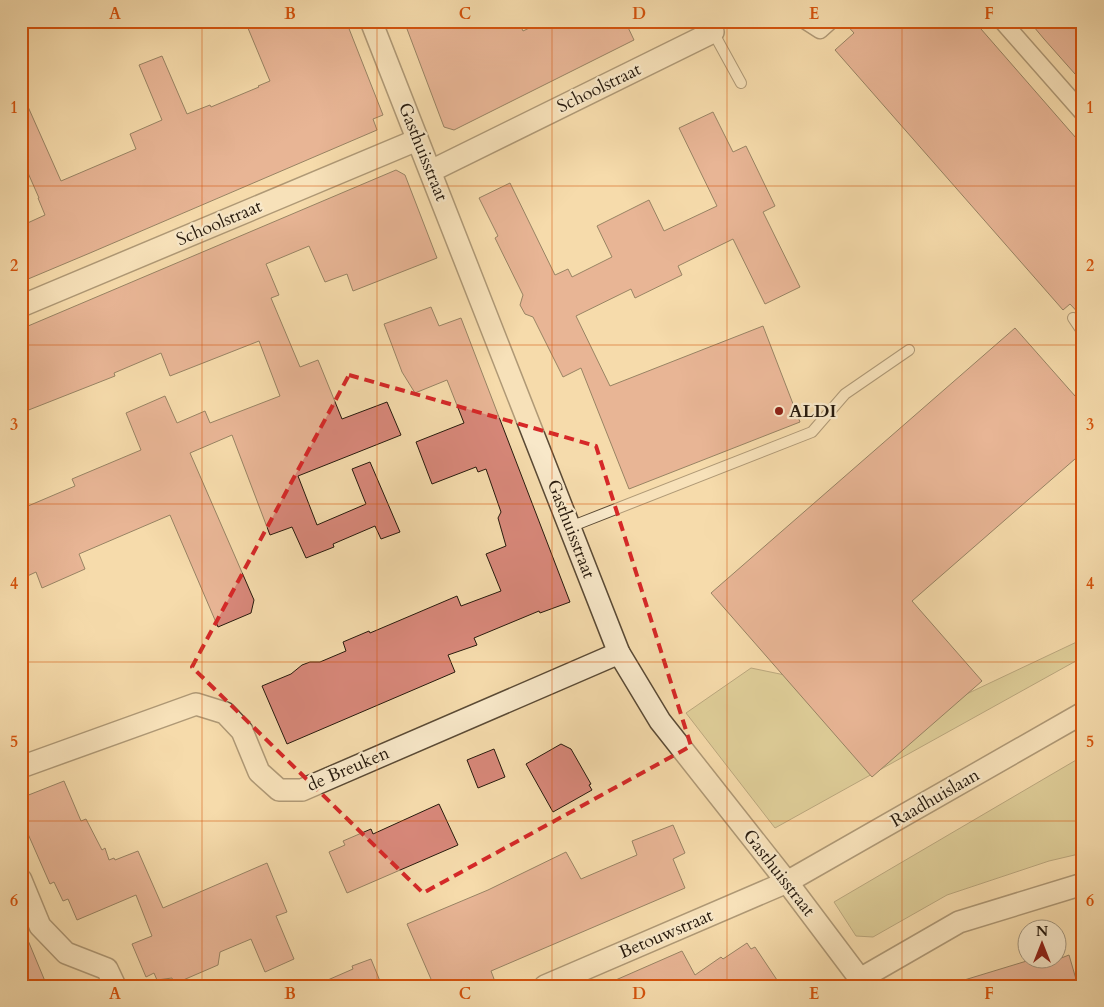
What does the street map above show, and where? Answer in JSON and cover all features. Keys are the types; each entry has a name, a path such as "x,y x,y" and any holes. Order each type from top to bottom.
{"street":[{"name":"Gasthuisstraat","path":"371,21 619,653 660,721 787,882 861,982"},
{"path":"806,21 820,30 830,21"},
{"path":"1002,21 1083,113"},
{"name":"Schoolstraat","path":"430,171 714,25"},
{"name":"Schoolstraat","path":"21,306 417,140"},
{"name":"de Breuken","path":"21,767 196,704 225,713 242,731 259,772 279,790 302,790 619,653"},
{"name":"Raadhuislaan","path":"787,882 1083,713"},
{"path":"21,880 40,926 66,953 108,970 115,986"},
{"name":"Betouwstraat","path":"545,986 787,882"},
{"path":"861,982 959,922 1083,884"}],"lane":[{"path":"714,25 741,83"},
{"path":"1073,318 1083,333"},
{"path":"570,527 812,432 845,394 909,350"}],"highlighted area":[{"path":"349,375 596,446 691,746 423,893 192,667"}],"shaded area":[{"path":"1083,639 1083,657 775,828 686,713 751,668 939,707"},
{"path":"1083,756 1083,853 1049,861 947,895 873,937 856,936 834,902"}],"building":[{"path":"245,21 346,21 383,115 373,119 377,130 21,282 21,226 45,215 21,157 21,91 61,181 136,149 130,134 162,120 139,65 162,56 187,114 210,105 211,107 270,81"},
{"path":"404,21 518,21 523,31 544,21 625,21 634,40 454,130 444,127"},
{"path":"843,21 974,21 1083,146 1083,318 1070,304 1063,310 835,50 854,33"},
{"path":"1029,21 1083,21 1083,83 1044,39"},
{"path":"713,112 733,152 746,146 775,206 763,212 800,287 765,304 733,239 678,266 682,275 635,298 631,289 576,316 610,386 763,326 800,422 629,489 581,368 563,377 533,317 525,314 520,305 523,295 495,238 498,236 479,198 510,183 555,275 568,269 572,277 612,257 597,226 649,200 664,231 717,206 679,128"},
{"path":"396,170 405,175 437,258 353,291 347,274 325,282 309,246 266,264 279,295 271,298 300,367 318,360 342,419 387,402 401,435 298,476 317,525 366,504 352,469 370,462 400,532 381,539 375,526 333,544 334,547 306,558 292,527 270,535 232,435 190,453 254,600 251,613 218,627 170,515 79,554 85,569 42,588 36,572 21,579 21,509 75,486 72,479 141,450 126,413 165,396 177,423 205,411 210,423 280,396 259,341 170,376 161,353 114,373 115,376 21,413 21,329"},
{"path":"431,307 439,326 461,318 570,602 540,613 539,611 474,638 477,645 448,655 455,672 287,744 262,686 291,674 302,665 310,662 320,662 346,651 343,642 369,631 370,633 457,596 461,606 501,591 486,554 506,546 498,518 501,512 486,469 478,472 476,467 432,484 416,442 464,423 447,380 415,393 402,372 384,324"},
{"path":"1015,328 1083,405 1083,452 912,601 982,681 872,777 711,593"},
{"path":"561,744 571,749 591,784 589,785 592,790 553,812 526,764"},
{"path":"494,749 505,777 478,788 467,760"},
{"path":"64,781 81,821 86,819 102,850 105,848 109,860 114,858 115,860 138,851 163,908 267,863 287,912 276,916 294,959 265,972 251,939 220,952 218,965 174,984 172,978 157,980 154,973 146,977 132,944 152,936 136,895 77,920 68,899 63,901 54,882 50,884 21,818 21,798"},
{"path":"439,804 458,845 347,893 329,852 345,845 343,841 371,829 373,834"},
{"path":"673,825 685,853 673,859 685,888 491,971 494,979 478,986 434,986 407,924 488,890 566,852 581,879 637,855 632,841"},
{"path":"22,926 47,986 21,986"},
{"path":"747,943 751,949 755,947 781,986 602,986 682,951 695,975 721,957 723,959"},
{"path":"1069,955 1078,986 962,986 961,981 1016,964 1016,970 1066,970 1066,956"},
{"path":"371,959 382,986 314,986 353,969 352,966"}],"place":[{"name":"ALDI","path":"779,411"}]}
